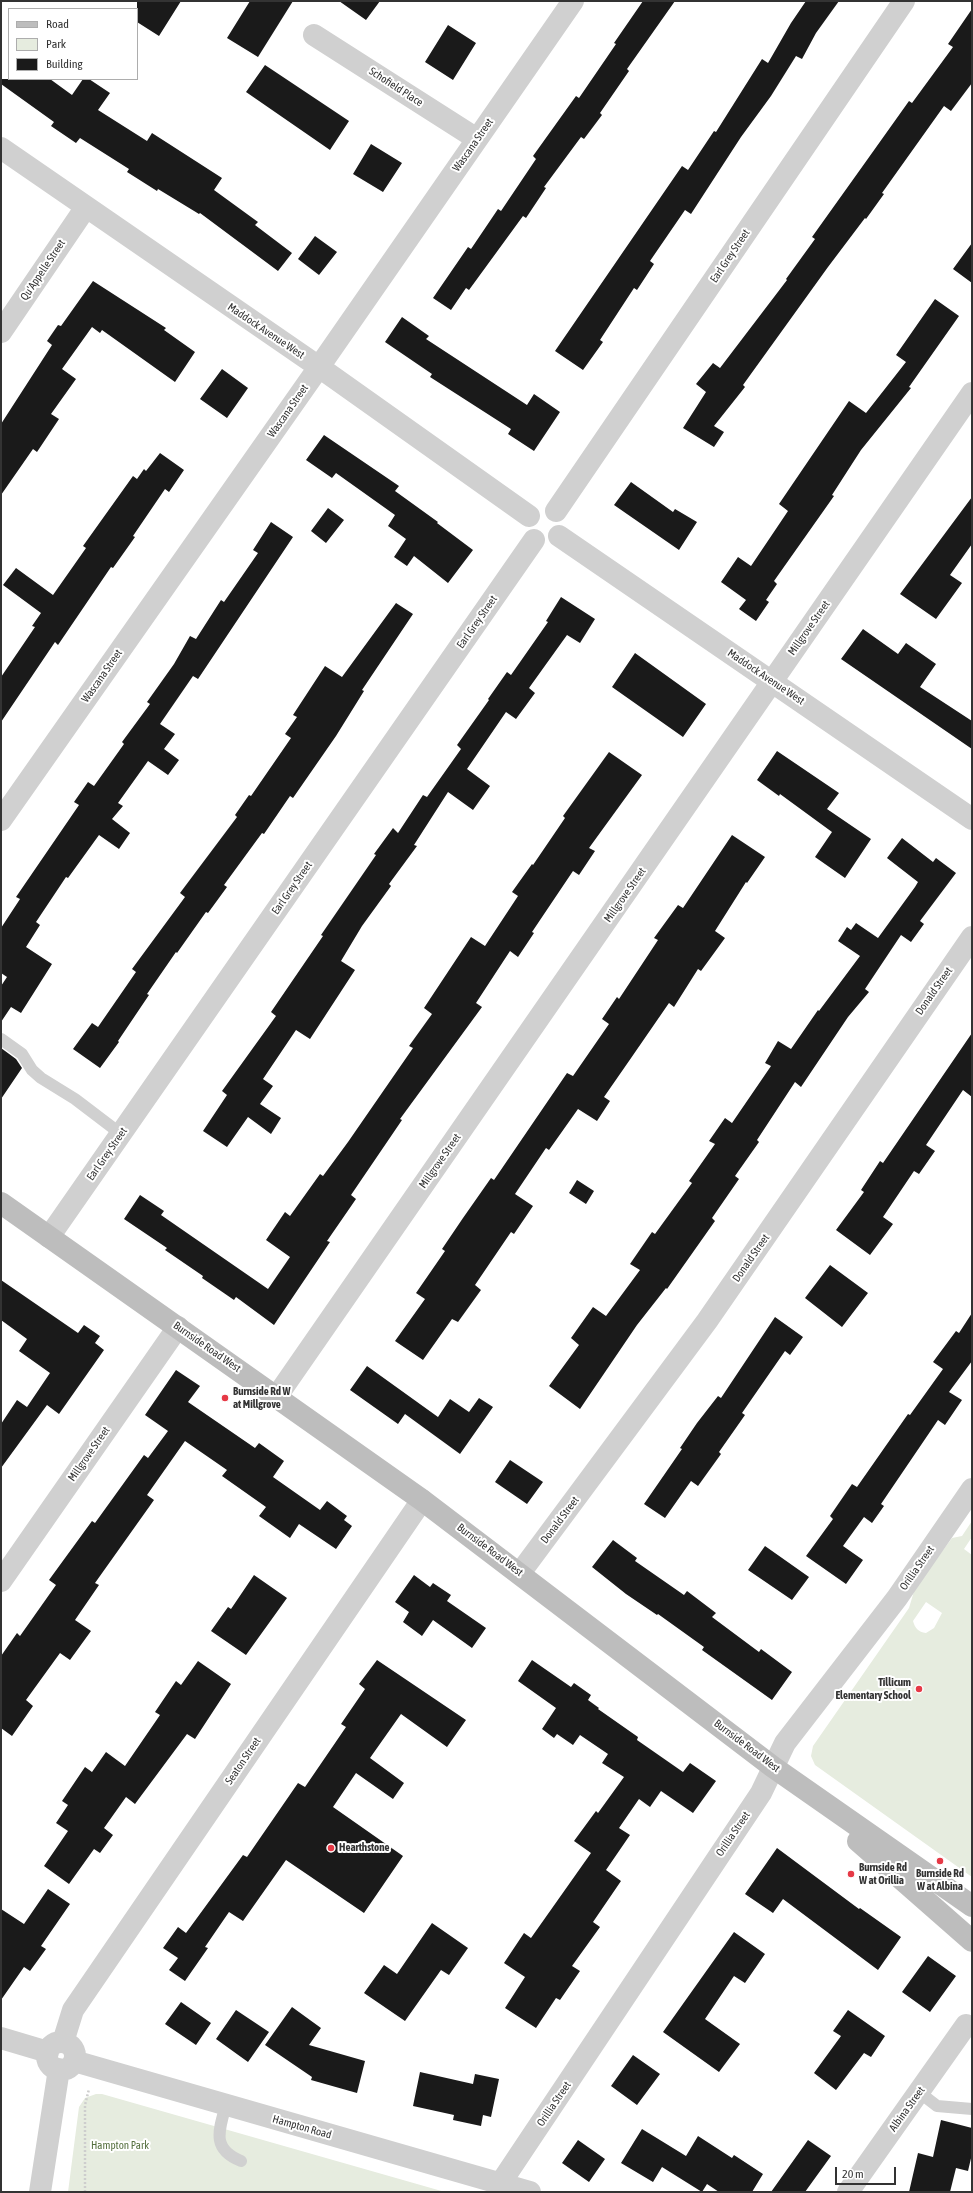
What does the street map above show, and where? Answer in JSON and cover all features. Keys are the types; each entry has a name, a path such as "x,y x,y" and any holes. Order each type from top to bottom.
{"main road":[{"name":"Burnside Road West","path":"1,1203 178,1326 422,1500 520,1573 773,1767 972,1906"},
{"path":"773,1767 972,1941"}],"street":[{"name":"Wascana Street","path":"1,820 319,367 573,1"},
{"name":"Earl Grey Street","path":"556,511 904,1"},
{"name":"Schofield Place","path":"314,34 477,139"},
{"name":"Maddock Avenue West","path":"1,148 319,367 530,516"},
{"name":"Qu'Appelle Street","path":"1,332 86,207"},
{"name":"Millgrove Street","path":"277,1396 972,393"},
{"path":"545,507 556,511 560,515 563,526 559,536 550,542 545,543 534,540 528,531 530,516 533,511 545,507"},
{"name":"Maddock Avenue West","path":"559,536 773,681 972,819"},
{"name":"Earl Grey Street","path":"49,1237 534,540"},
{"name":"Donald Street","path":"520,1573 707,1321 972,937"},
{"name":"Millgrove Street","path":"1,1581 178,1326"},
{"name":"Orillia Street","path":"499,2188 761,1793 785,1743 897,1598 972,1489"},
{"name":"Seaton Street","path":"40,2192 62,2050 77,2004 422,1500"},
{"name":"Albina Street","path":"848,2192 966,2025"},
{"name":"Hampton Road","path":"1,2038 62,2050 226,2105 499,2188 530,2192"}],"lane":[{"path":"1,1039 22,1054 32,1070 41,1078 75,1099 121,1134"},
{"path":"919,2092 937,2106 972,2109"},
{"path":"226,2105 219,2132 219,2139 229,2156 240,2161"}],"path":[{"path":"85,2192 85,2105 89,2089"}],"green space":[{"name":"Tillicum Elementary School","path":"972,1521 972,1537 964,1549 972,1555 972,1877 815,1765 811,1756 813,1746 909,1608 915,1588 952,1538 962,1536","holes":["926,1602 942,1613 934,1628 926,1633 917,1629 913,1621"]},
{"name":"Hampton Park","path":"96,2094 102,2094 445,2192 68,2192 79,2107 85,2098"}],"building":[{"path":"137,1 181,1 159,36 138,23"},
{"path":"250,1 293,1 258,57 227,38"},
{"path":"339,1 380,1 366,20"},
{"path":"643,1 675,1 627,69 629,71 600,113 602,115 584,139 581,137 544,187 546,188 526,218 523,216 469,290 466,288 451,310 433,298 468,247 471,249 498,209 501,211 536,159 533,156 576,96 579,98"},
{"path":"806,1 839,1 816,33 802,59 796,56 771,96 741,137 691,214 685,210 650,261 654,264 637,290 634,288 600,340 603,342 583,370 555,351 682,166 688,170 714,131 716,132 762,59 768,63 791,23"},
{"path":"972,9 972,83 951,111 944,106 882,193 884,194 866,219 865,218 828,267 743,385 745,387 714,426 724,432 714,447 683,428 706,392 696,384 713,363 720,368 787,280 786,279 815,239 812,237 909,101 912,103 953,47 948,44"},
{"path":"448,25 476,43 453,80 425,62"},
{"path":"265,65 349,121 330,150 246,92"},
{"path":"1,79 51,80 72,95 82,80 90,80 110,93 98,110 147,141 152,133 222,178 214,190 258,222 255,225 292,253 278,271 200,213 199,214 158,189 157,191 127,172 129,169 80,138 76,143 51,126 54,122 1,84"},
{"path":"371,144 402,163 383,192 353,174"},
{"path":"315,236 337,252 319,275 298,259"},
{"path":"972,243 972,283 953,269"},
{"path":"93,281 166,328 164,330 195,352 175,382 102,330 100,333 92,327 62,369 76,379 51,414 59,419 37,452 33,449 1,495 1,424 52,345 47,341 58,325 61,326"},
{"path":"935,299 959,316 909,387 911,388 861,450 832,495 834,496 774,581 777,584 766,600 769,602 756,621 739,609 746,600 721,582 738,557 751,566 788,511 779,504 849,401 866,413 906,362 896,355"},
{"path":"402,317 429,336 426,339 527,405 534,394 560,412 534,451 508,434 511,429 430,377 432,374 385,342"},
{"path":"222,369 248,388 227,418 200,399"},
{"path":"324,435 399,486 395,491 438,522 437,523 473,550 448,583 414,556 407,566 394,557 406,539 388,526 395,515 336,473 332,478 306,460"},
{"path":"160,453 184,470 169,492 165,489 133,536 135,537 113,568 111,567 58,645 55,642 1,722 1,677 35,627 32,626 41,613 3,585 16,568 53,595 86,548 83,546 133,476 137,479 144,469 146,471"},
{"path":"631,482 673,512 675,509 697,522 679,550 614,505"},
{"path":"972,497 972,544 950,575 962,583 936,619 900,594"},
{"path":"328,508 344,520 326,543 311,531"},
{"path":"271,522 293,537 198,679 193,676 160,724 175,734 164,749 179,760 168,775 148,761 118,803 123,806 112,819 130,833 119,849 99,835 68,878 66,877 36,922 40,925 26,947 52,964 21,1013 11,1007 1,1022 1,986 7,977 1,973 1,928 20,899 16,897 79,805 74,802 88,782 94,786 124,744 122,742 150,704 147,702 174,664 190,636 196,639 221,600 224,602 258,553 253,550"},
{"path":"561,597 595,619 580,643 567,635 529,688 535,693 516,719 506,712 467,769 490,786 473,810 448,792 414,845 417,846 389,884 391,886 362,926 341,961 355,970 310,1039 296,1030 263,1079 273,1086 260,1104 281,1118 271,1134 248,1117 227,1147 203,1131 227,1095 222,1091 276,1016 271,1012 323,936 321,935 376,855 374,854 393,828 398,833 423,795 427,797 461,749 457,745 507,672 511,675 548,622 546,621"},
{"path":"396,603 413,614 362,690 364,691 336,736 293,798 290,796 264,834 262,833 224,885 227,887 208,913 206,912 177,953 176,952 147,994 149,995 118,1041 119,1042 100,1068 73,1049 92,1023 98,1027 136,972 132,969 185,897 180,893 237,817 235,815 249,795 251,796 291,738 285,734 297,717 293,715 325,666 342,677"},
{"path":"863,629 898,654 906,643 936,664 920,687 972,721 972,749 841,659"},
{"path":"635,653 706,704 683,737 612,687"},
{"path":"777,751 839,793 827,809 871,839 845,878 815,857 832,832 780,794 779,796 757,780"},
{"path":"609,752 642,775 589,848 595,851 579,875 573,871 532,932 534,933 518,957 510,951 476,1003 482,1007 400,1119 402,1120 351,1195 356,1199 327,1241 330,1242 274,1325 236,1297 234,1300 202,1278 203,1276 165,1250 167,1248 124,1219 140,1195 164,1211 161,1215 268,1289 290,1257 266,1240 285,1212 290,1216 320,1174 323,1176 348,1142 413,1048 409,1046 432,1014 424,1008 471,937 485,946 518,896 512,892 532,864 533,865 565,818 563,816"},
{"path":"732,835 765,857 747,883 746,882 715,931 725,938 701,971 698,969 674,1007 669,1003 604,1097 610,1101 597,1121 578,1109 549,1150 546,1148 515,1194 533,1206 514,1234 511,1232 475,1285 481,1290 458,1322 452,1319 423,1360 395,1341 425,1299 416,1293 445,1251 442,1249 491,1178 494,1180 567,1073 573,1076 609,1024 602,1019 617,997 619,999 658,940 654,938 678,905 683,908"},
{"path":"902,838 933,862 936,858 956,873 920,921 924,924 911,942 901,935 865,989 869,992 848,1017 801,1087 795,1082 757,1140 759,1142 735,1176 739,1179 712,1218 715,1221 667,1289 666,1288 637,1325 580,1409 549,1386 579,1345 571,1338 593,1307 606,1316 640,1270 630,1264 652,1232 655,1234 692,1183 689,1181 715,1144 709,1141 725,1118 732,1123 771,1066 765,1063 778,1041 791,1049 818,1010 819,1011 860,956 838,941 847,927 851,930 856,923 878,938 915,887 918,882 887,858"},
{"path":"972,1033 972,1097 963,1090 926,1145 935,1151 919,1174 914,1171 883,1217 893,1224 870,1255 836,1230 864,1192 861,1190 880,1161 883,1163"},
{"path":"1,1048 16,1059 22,1068 1,1099"},
{"path":"577,1180 594,1191 586,1204 569,1193"},
{"path":"830,1265 868,1293 842,1327 805,1298"},
{"path":"1,1280 78,1333 84,1325 100,1336 95,1343 104,1350 59,1414 47,1405 1,1468 1,1424 17,1400 27,1407 50,1373 19,1351 27,1339 1,1320"},
{"path":"972,1313 972,1361 949,1392 962,1400 945,1425 938,1420 881,1504 884,1506 872,1523 864,1517 843,1546 863,1560 846,1584 806,1556 833,1519 830,1516 852,1484 857,1487 908,1414 910,1415 943,1369 933,1362 956,1331 959,1333"},
{"path":"775,1317 803,1337 790,1355 785,1351 742,1413 745,1415 719,1452 721,1454 698,1486 691,1481 665,1518 644,1504 682,1449 680,1448 697,1423 718,1396 721,1398"},
{"path":"367,1366 438,1417 450,1399 469,1412 479,1398 493,1407 460,1454 405,1414 398,1424 350,1390"},
{"path":"176,1370 200,1386 188,1402 255,1448 259,1443 284,1461 273,1477 320,1510 327,1501 347,1516 344,1520 352,1526 336,1549 299,1524 290,1538 259,1516 266,1507 222,1476 227,1470 185,1441 147,1495 154,1500 95,1583 99,1585 75,1620 91,1631 70,1660 60,1653 26,1700 33,1706 12,1736 1,1728 1,1656 17,1633 20,1636 56,1585 49,1580 92,1521 95,1523 144,1455 148,1458 168,1431 145,1415"},
{"path":"510,1460 543,1482 527,1504 495,1482"},
{"path":"613,1540 637,1558 635,1561 684,1595 687,1591 716,1613 712,1617 759,1652 761,1649 792,1672 772,1700 702,1650 704,1647 658,1614 657,1615 626,1594 592,1567"},
{"path":"765,1546 809,1577 792,1600 748,1570"},
{"path":"254,1575 287,1598 246,1655 211,1631 228,1607 231,1609"},
{"path":"414,1575 430,1587 433,1583 451,1595 447,1601 486,1628 472,1648 433,1620 422,1636 403,1622 409,1612 395,1602"},
{"path":"377,1660 466,1720 447,1747 401,1714 370,1758 404,1783 393,1799 356,1773 333,1807 403,1856 364,1913 286,1860 243,1921 229,1912 205,1947 208,1948 185,1981 169,1970 178,1958 163,1948 178,1927 186,1933 243,1855 247,1857 298,1783 305,1787 346,1727 341,1724 365,1689 359,1684"},
{"path":"532,1660 571,1687 574,1683 591,1695 588,1700 599,1708 598,1709 638,1737 637,1740 683,1772 690,1763 716,1781 693,1813 661,1791 650,1807 639,1799 619,1828 630,1835 606,1870 621,1881 593,1922 600,1927 572,1966 580,1971 560,2000 556,1998 536,2028 505,2008 525,1977 504,1963 524,1933 531,1938 591,1853 574,1841 596,1811 598,1813 624,1777 602,1763 608,1754 580,1735 573,1745 557,1734 554,1738 542,1729 556,1708 518,1681"},
{"path":"198,1661 231,1684 195,1739 187,1734 135,1804 126,1797 104,1828 113,1835 100,1853 94,1849 69,1884 44,1866 68,1831 56,1823 68,1805 62,1801 85,1767 92,1772 106,1752 125,1766 160,1715 155,1712 176,1681 181,1685"},
{"path":"777,1848 859,1909 860,1908 901,1937 878,1970 783,1899 773,1913 745,1894"},
{"path":"48,1889 70,1904 41,1946 46,1949 30,1971 24,1967 1,2000 1,1909 24,1924"},
{"path":"432,1923 468,1948 449,1975 441,1970 405,2021 364,1993 384,1965 397,1974"},
{"path":"734,1932 765,1954 745,1983 734,1976 705,2019 740,2044 719,2072 663,2032"},
{"path":"928,1956 956,1976 930,2012 902,1992"},
{"path":"181,2002 211,2023 196,2045 165,2024"},
{"path":"292,2007 321,2028 309,2045 365,2061 357,2093 311,2080 312,2077 265,2045"},
{"path":"236,2010 269,2032 248,2062 216,2039"},
{"path":"848,2010 885,2036 871,2057 864,2053 836,2090 814,2073 841,2036 833,2031"},
{"path":"633,2055 660,2074 637,2105 611,2086"},
{"path":"420,2072 473,2084 475,2074 499,2079 491,2117 483,2115 481,2126 453,2120 454,2115 413,2106"},
{"path":"941,2120 972,2128 972,2154 968,2171 956,2168 950,2192 909,2192 918,2153 933,2157"},
{"path":"642,2129 686,2156 698,2136 732,2158 734,2155 763,2174 752,2192 719,2192 707,2184 702,2192 662,2167 653,2182 621,2163"},
{"path":"578,2140 605,2159 589,2182 562,2163"},
{"path":"808,2140 831,2156 805,2192 771,2192"}],"place":[{"name":"Burnside Rd W at Millgrove","path":"225,1398"},
{"name":"Tillicum Elementary School","path":"919,1689"},
{"name":"Hearthstone","path":"331,1848"},
{"name":"Burnside Rd W at Albina","path":"940,1861"},
{"name":"Burnside Rd W at Orillia","path":"851,1874"}]}
